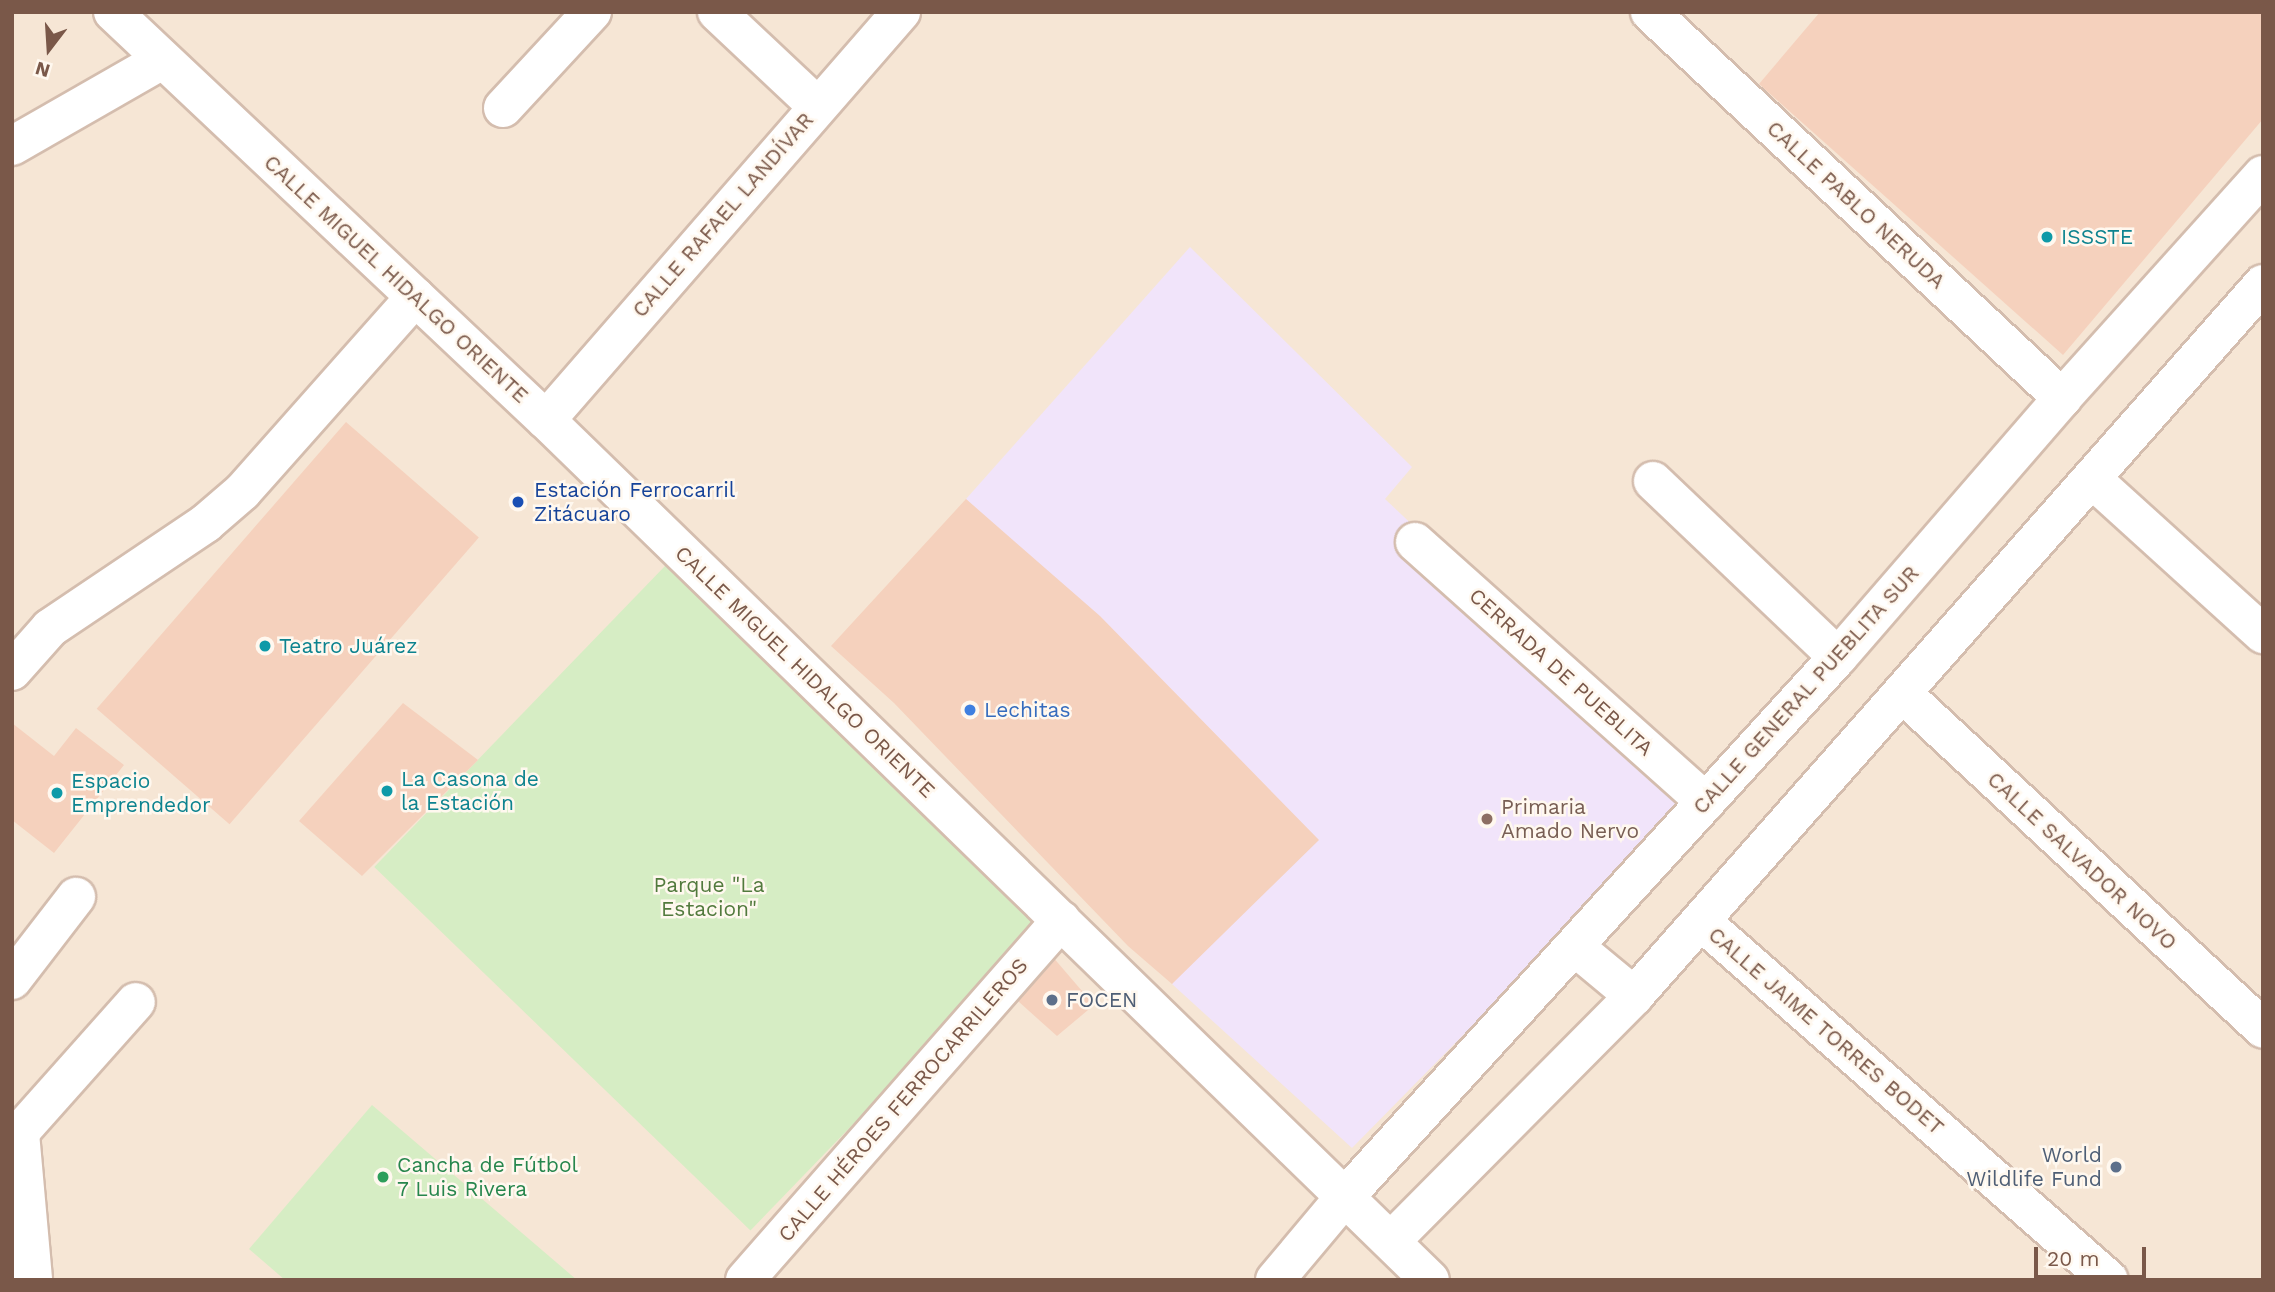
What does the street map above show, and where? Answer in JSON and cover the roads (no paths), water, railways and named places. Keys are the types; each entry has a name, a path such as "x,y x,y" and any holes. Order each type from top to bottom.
{"street":[{"name":"CALLE MIGUEL HIDALGO ORIENTE","path":"113,12 546,420 1061,920 1343,1199 1430,1280"},
{"path":"503,107 592,12"},
{"path":"717,12 817,106"},
{"name":"CALLE RAFAEL LANDÍVAR","path":"546,420 901,12"},
{"name":"CALLE PABLO NERUDA","path":"1650,12 2062,398"},
{"path":"12,146 162,60"},
{"name":"CALLE GENERAL PUEBLITA SUR","path":"1275,1280 1343,1199 1838,657 2062,398 2263,175"},
{"path":"1391,1241 1634,996 2263,284"},
{"path":"12,671 50,628 206,523 242,492 415,297"},
{"path":"2092,479 2263,634"},
{"path":"1653,481 1838,657"},
{"name":"CERRADA DE PUEBLITA","path":"1415,542 1706,802"},
{"name":"CALLE SALVADOR NOVO","path":"1902,693 2263,1029"},
{"path":"12,980 76,897"},
{"name":"CALLE HÉROES FERROCARRILEROS","path":"746,1280 1061,920"},
{"name":"CALLE JAIME TORRES BODET","path":"1701,921 2109,1280"},
{"path":"1575,947 1634,996"},
{"path":"33,1280 16,1137 136,1002"}],"place":[{"name":"ISSSTE","path":"2047,237"},
{"name":"Estación Ferrocarril Zitácuaro","path":"518,502"},
{"name":"Teatro Juárez","path":"265,646"},
{"name":"Lechitas","path":"970,710"},
{"name":"La Casona de la Estación","path":"387,791"},
{"name":"Espacio Emprendedor","path":"57,793"},
{"name":"Primaria Amado Nervo","path":"1487,819"},
{"name":"FOCEN","path":"1052,1000"},
{"name":"World Wildlife Fund","path":"2116,1167"},
{"name":"Cancha de Fútbol 7 Luis Rivera","path":"383,1177"}],"park label":[{"name":"Parque \"La Estacion\"","path":"709,897"}]}
